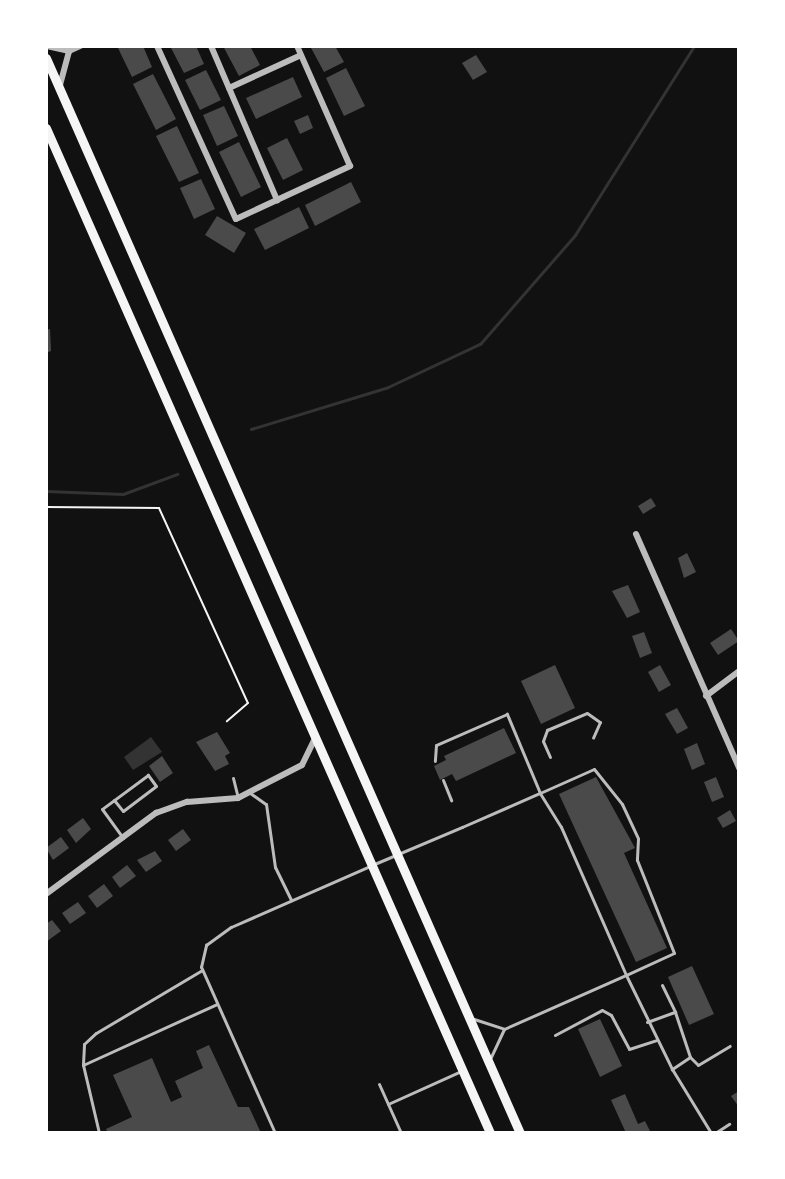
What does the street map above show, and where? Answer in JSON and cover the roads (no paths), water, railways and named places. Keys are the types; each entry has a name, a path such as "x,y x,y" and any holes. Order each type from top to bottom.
{"main road":[{"path":"46,58 520,1133"},
{"path":"46,128 490,1133"}],"street":[{"path":"47,46 69,51"},
{"path":"60,89 62,62 69,51 80,46"},
{"path":"157,46 236,219 350,166 297,46"},
{"path":"211,46 277,200"},
{"path":"229,88 299,56"},
{"path":"636,534 739,768"},
{"path":"706,696 739,671"},
{"path":"46,894 156,813 174,806 238,798 304,763 314,736"}],"lane":[{"path":"550,757 543,741 547,730 587,713 600,722 593,738"},
{"path":"435,761 436,745 507,714 540,793 561,827 656,1040 713,1133 729,1124"},
{"path":"275,1133 202,970 203,951 216,936 291,900 594,769 622,804 638,839 637,860 674,953 504,1029 489,1064"},
{"path":"114,800 123,811 156,786 148,775 114,800 102,809 123,838"},
{"path":"233,778 238,798"},
{"path":"443,780 451,800"},
{"path":"249,792 266,804 275,867 291,900"},
{"path":"99,1133 83,1065 84,1044 96,1033 202,970"},
{"path":"662,985 690,1057 698,1065 730,1046"},
{"path":"83,1065 217,1004"},
{"path":"555,1035 602,1010 611,1015 629,1049 656,1040"},
{"path":"647,1022 675,1012"},
{"path":"467,1016 504,1029"},
{"path":"672,1069 690,1057"},
{"path":"388,1104 463,1071"},
{"path":"379,1084 401,1133"}],"waterway":[{"path":"251,429 388,387 480,344 575,235 694,46"},
{"path":"46,491 123,494 177,474"}]}
